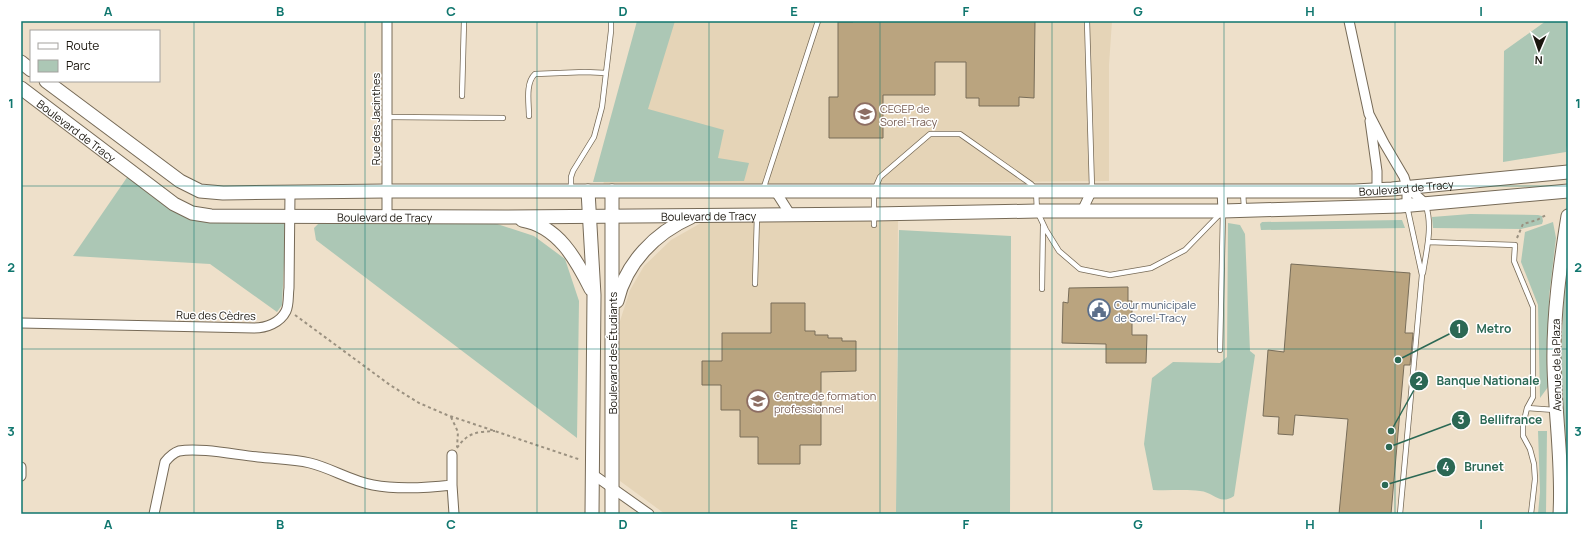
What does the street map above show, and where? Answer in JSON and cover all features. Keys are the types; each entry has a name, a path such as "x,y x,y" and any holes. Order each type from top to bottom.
{"street":[{"name":"Rue des Jacinthes","path":"387,21 387,217"},
{"path":"1349,21 1369,114 1377,171 1377,190"},
{"path":"21,62 30,69"},
{"name":"Boulevard de Tracy","path":"47,82 180,181 200,191 216,193 386,191 776,192 1377,190 1568,172"},
{"name":"Boulevard de Tracy","path":"21,88 183,210 211,216 504,217 790,214 874,220 1036,210 1223,211 1407,206 1568,191"},
{"path":"50,110 62,93"},
{"path":"1369,114 1400,170 1407,187 1407,206"},
{"path":"1407,187 1426,204"},
{"path":"1082,211 1092,190"},
{"name":"Boulevard des Étudiants","path":"588,191 588,216 594,295 591,473 592,514"},
{"name":"Boulevard des Étudiants","path":"612,191 612,514"},
{"path":"1222,191 1223,211"},
{"path":"776,192 790,214"},
{"name":"Rue des Cèdres","path":"21,323 264,328 281,318 286,311 289,288 291,217 290,193"},
{"path":"613,316 624,279 640,254 673,226 696,215"},
{"name":"Avenue de la Plaza","path":"1560,514 1560,450 1554,363 1555,318 1556,296 1566,242 1568,216"},
{"path":"504,217 530,221 547,229 556,236 567,248 594,295"},
{"path":"154,514 165,462 170,456 179,451 280,458 306,462 355,480 381,486 424,488 452,485"},
{"path":"452,455 454,514"},
{"path":"21,467 21,476"},
{"path":"591,473 649,514"}],"lane":[{"path":"462,96 464,21"},
{"path":"571,191 571,177 573,170 594,137 602,107 609,54 611,21"},
{"path":"762,191 818,21"},
{"path":"1087,21 1092,190"},
{"path":"529,116 529,83 535,74 584,72 606,73"},
{"path":"387,117 503,118"},
{"path":"874,220 874,191 880,177 930,134 960,134 1031,184 1036,190 1036,210 1043,225 1059,251 1080,269 1110,274 1151,268 1186,250 1223,211"},
{"path":"1243,190 1244,210"},
{"path":"1400,514 1422,275 1428,242 1428,215 1426,204"},
{"path":"1407,206 1422,275"},
{"path":"1220,350 1223,211"},
{"path":"755,284 757,214"},
{"path":"1042,289 1043,225"},
{"path":"1428,242 1515,245 1514,261 1533,307 1533,397 1527,408 1523,425 1523,436 1530,449 1534,464 1535,480 1532,514"},
{"path":"1527,408 1557,410"}],"path":[{"path":"1515,245 1522,225 1546,215"},
{"path":"294,314 390,385 419,403 451,416 582,461"},
{"path":"451,416 458,432 457,448 464,438 477,432 496,431"}],"shaded area":[{"name":"CEGEP de Sorel-Tracy","path":"645,21 1112,21 1109,65 1109,181 603,185"},
{"name":"Centre de formation professionnel","path":"898,220 896,514 665,514 620,481 620,321 630,290 644,266 671,240 701,223"}],"green space":[{"path":"637,21 675,21 648,109 724,130 718,158 749,163 744,181 593,182"},
{"path":"1546,21 1568,21 1568,139 1566,152 1503,162 1504,51"},
{"path":"128,176 176,211 286,221 282,305 277,312 210,264 73,256"},
{"path":"1470,214 1538,215 1542,216 1543,221 1542,224 1521,229 1433,228 1432,217"},
{"path":"1402,220 1405,228 1261,230 1260,224 1262,222"},
{"path":"491,222 534,236 565,259 579,301 577,438 316,240 314,228 319,223"},
{"path":"1553,222 1556,238 1549,297 1548,387 1540,398 1538,305 1521,262 1525,232"},
{"path":"1228,223 1240,225 1245,234 1250,351 1255,355 1234,496 1224,500 1200,491 1153,490 1144,444 1152,378 1173,362 1220,363 1227,357"},
{"path":"899,230 1011,236 1010,514 896,512"},
{"path":"1568,259 1568,461 1560,378 1565,267"},
{"path":"1538,431 1547,431 1546,514 1538,514 1540,492"}],"building":[{"path":"1035,21 1034,98 1019,97 1019,106 979,106 979,98 966,98 966,62 935,62 935,95 883,95 883,138 829,138 829,97 838,97 838,22"},
{"path":"1291,264 1410,273 1405,333 1413,333 1410,365 1404,365 1391,514 1339,514 1348,419 1295,415 1293,435 1278,434 1279,417 1263,416 1268,350 1284,352"},
{"path":"1128,287 1128,301 1132,301 1132,335 1147,335 1146,363 1106,363 1106,344 1062,343 1063,302 1068,303 1069,288"},
{"name":"Centre de formation professionnel","path":"771,303 805,303 805,331 815,331 815,335 828,335 828,338 842,338 842,341 856,341 856,371 821,372 821,445 800,445 800,464 758,464 758,437 740,437 740,410 721,410 721,385 702,385 702,361 722,361 722,333 771,333"}],"place":[{"name":"CEGEP de Sorel-Tracy","path":"865,114"},
{"name":"Cour municipale de Sorel-Tracy","path":"1099,310"},
{"name":"Metro","path":"1398,360"},
{"name":"Centre de formation professionnel","path":"758,401"},
{"name":"Banque Nationale","path":"1391,431"},
{"name":"Bellifrance","path":"1389,447"},
{"name":"Brunet","path":"1385,485"}]}
